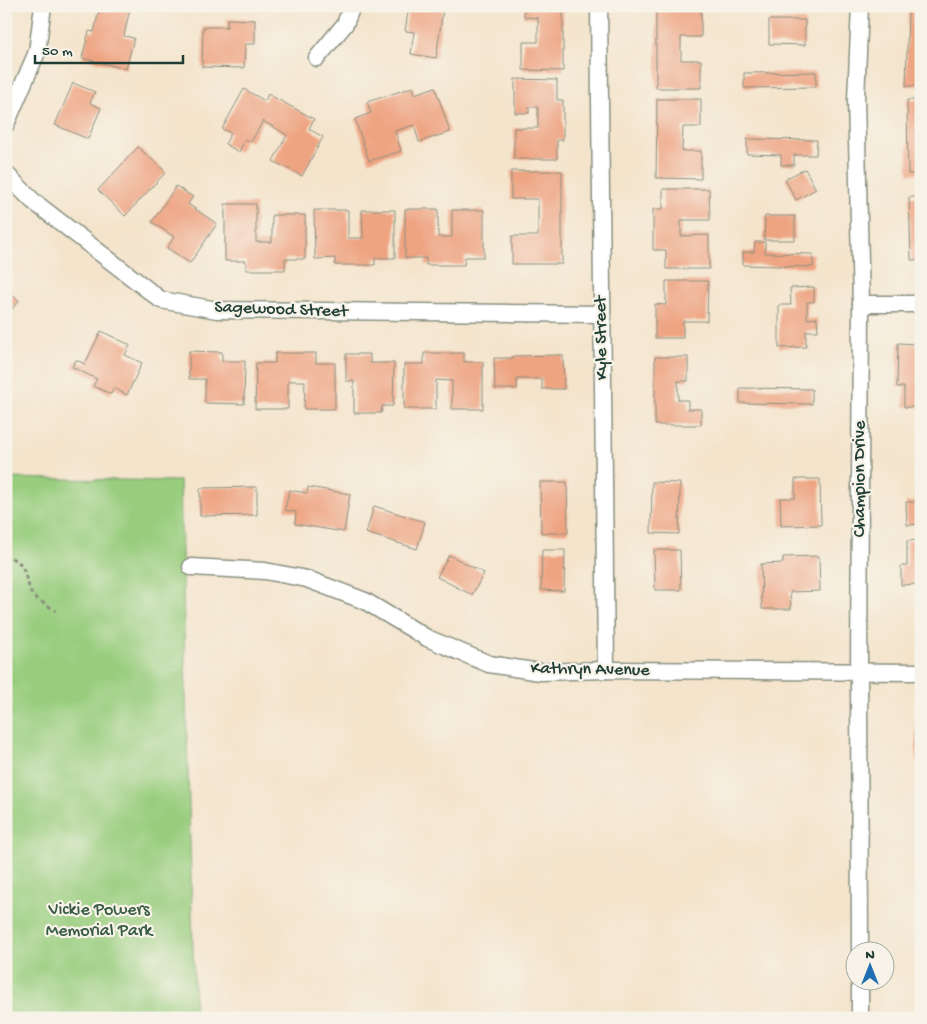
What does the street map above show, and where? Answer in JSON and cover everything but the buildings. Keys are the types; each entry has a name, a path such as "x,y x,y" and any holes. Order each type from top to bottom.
{"street":[{"path":"6,124 37,52 43,6"},
{"path":"317,58 345,24 352,6"},
{"name":"Kyle Street","path":"599,6 606,670"},
{"name":"Champion Drive","path":"860,6 856,99 861,304 858,672 860,942"},
{"name":"Sagewood Street","path":"6,174 33,201 161,300 217,310 602,314"},
{"path":"861,304 921,304"},
{"name":"Kathryn Avenue","path":"191,567 265,571 307,579 365,601 427,638 488,664 540,672 606,670 921,672"},
{"path":"860,992 860,1018"}],"path":[{"path":"6,560 9,556 22,565 32,596 56,611"}],"green space":[{"name":"Vickie Powers Memorial Park","path":"6,478 180,481 195,1018 6,1018"}]}
